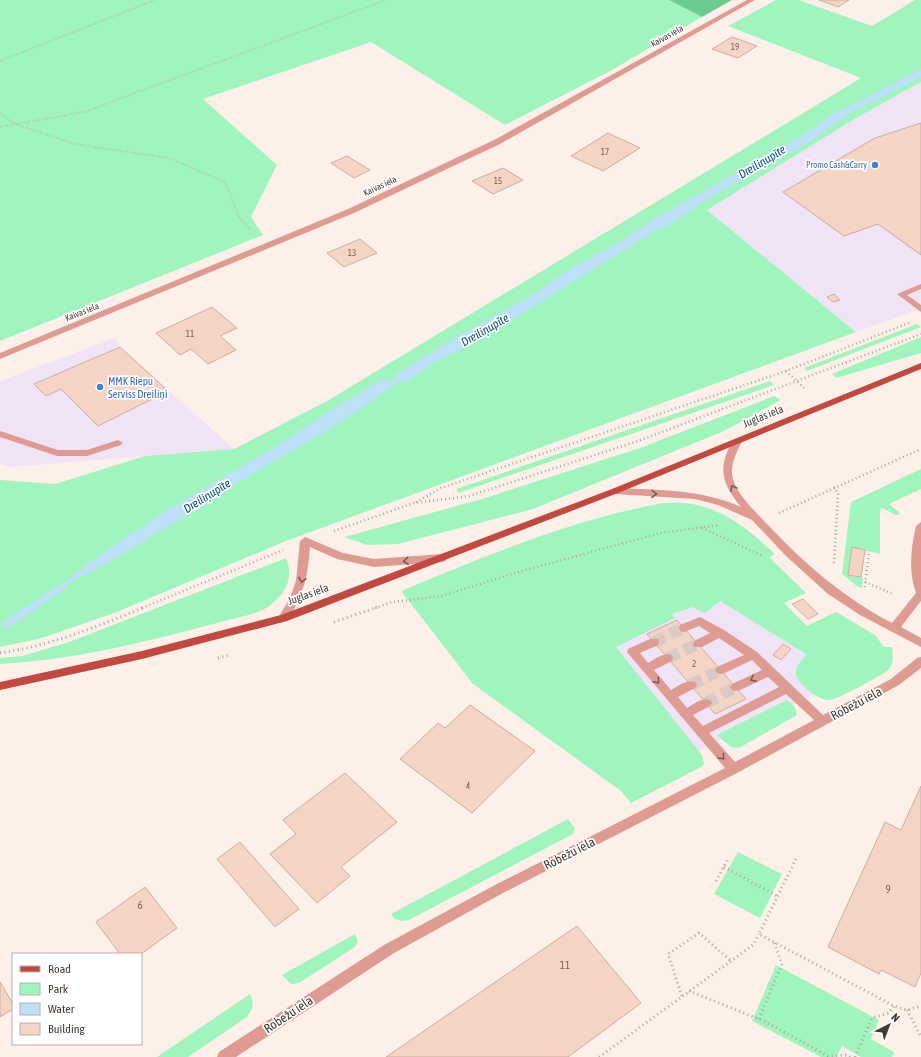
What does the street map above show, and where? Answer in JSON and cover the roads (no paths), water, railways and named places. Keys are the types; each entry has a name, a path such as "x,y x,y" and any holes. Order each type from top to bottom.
{"main road":[{"name":"Juglas iela","path":"0,686 85,669 234,632 283,618 615,492 921,366"}],"street":[{"name":"Kaivas iela","path":"0,356 350,211 497,142 752,0"},
{"path":"921,286 901,294 921,309"},
{"path":"0,434 57,453 87,453 118,443"},
{"path":"737,441 728,458 728,479 738,496 757,519 832,592 921,643"},
{"name":"Juglas iela","path":"615,492 695,496 721,502 757,519"},
{"path":"894,628 921,594 916,584 921,526"},
{"path":"283,618 296,599 302,583 305,541 341,556 374,563 444,558"},
{"path":"684,628 700,620 753,655 822,721"},
{"path":"698,644 720,634"},
{"path":"654,642 632,652 733,769"},
{"path":"721,670 753,655"},
{"path":"646,668 668,658"},
{"name":"Robežu iela","path":"224,1057 389,949 499,889 733,769 895,682 908,674 921,661"},
{"path":"736,687 770,671"},
{"path":"670,696 691,685"},
{"path":"701,732 786,688"},
{"path":"685,714 706,703"}],"water":[{"name":"Dreiliņupīte","path":"921,69 921,77 847,115 811,141 704,201 671,224 652,233 483,338 434,363 406,382 395,375 469,330 535,293 573,267 622,241 654,219 798,138 830,116"},
{"path":"381,380 388,380 396,384 341,422 241,481 199,509 161,530 129,551 51,593 91,561 167,510 285,441 331,410"}],"waterway":[{"name":"Dreiliņupīte","path":"382,388 409,373"},
{"path":"7,624 62,587"}],"tunnel":[{"path":"654,642 684,628"},
{"path":"668,658 698,644"},
{"path":"691,685 721,670"},
{"path":"706,703 736,687"}],"place":[{"name":"Promo Cash&Carry","path":"875,165"},
{"name":"MMK Riepu Serviss Dreiliņi","path":"100,387"}]}
